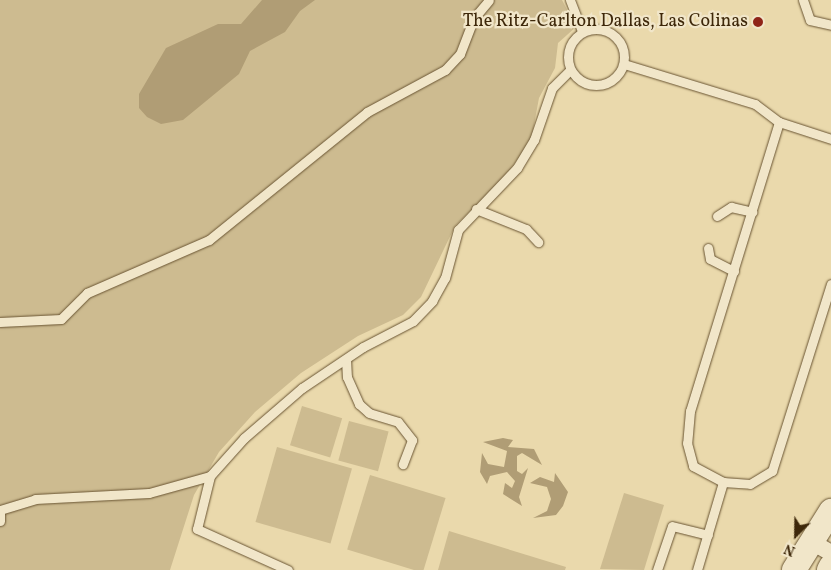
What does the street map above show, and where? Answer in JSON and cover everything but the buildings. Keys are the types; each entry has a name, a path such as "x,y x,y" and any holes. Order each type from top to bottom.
{"main road":[{"path":"794,570 821,547 831,511"},
{"path":"829,570 831,566"}],"lane":[{"path":"0,322 61,319 87,293 209,240 367,112 445,70 460,54 474,18 489,0"},
{"path":"570,0 582,32"},
{"path":"802,0 810,20 831,26"},
{"path":"582,32 609,32 622,46 624,64 615,79 599,86 582,82 570,70 570,45 582,32"},
{"path":"624,64 754,104 779,122 831,139"},
{"path":"288,570 197,529 210,476 244,438 302,388 346,359 413,321 432,301 445,278 458,230 517,168 534,140 552,88 570,70"},
{"path":"779,122 690,411 687,443 693,466 722,482 750,484 772,471 831,284"},
{"path":"717,216 730,206 752,212"},
{"path":"476,209 526,228 538,242"},
{"path":"708,248 710,258 734,271"},
{"path":"346,359 347,377 359,404 369,413 398,422 412,440 403,464"},
{"path":"0,521 0,510 35,499 84,500 149,494 210,476"},
{"path":"697,570 722,482"},
{"path":"658,570 672,526 708,535"}],"shaded area":[{"path":"0,0 562,0 576,27 558,43 555,68 539,98 531,141 506,175 455,226 421,297 403,315 358,336 301,373 255,412 219,452 194,495 170,570 0,570"},
{"path":"262,0 315,0 300,11 285,32 250,51 239,74 183,120 161,124 147,117 139,108 139,94 166,48 218,24 241,24"},
{"path":"302,406 342,418 330,457 290,445"},
{"path":"349,421 389,432 378,471 338,461"},
{"path":"503,438 513,440 508,447 534,449 542,465 522,453 517,456 517,471 522,474 528,468 519,497 522,506 503,494 505,483 512,488 515,481 507,472 490,476 487,484 480,472 482,453 488,464 504,467 507,451 483,442"},
{"path":"277,447 352,468 330,543 256,522"},
{"path":"555,473 568,492 563,506 556,515 533,518 547,511 551,499 547,487 530,483 540,477 554,482"},
{"path":"370,475 446,498 424,570 414,570 347,550"},
{"path":"624,493 664,505 644,570 600,569"},
{"path":"449,531 566,567 565,570 438,570"}],"place":[{"name":"The Ritz-Carlton Dallas, Las Colinas","path":"758,22"}]}
